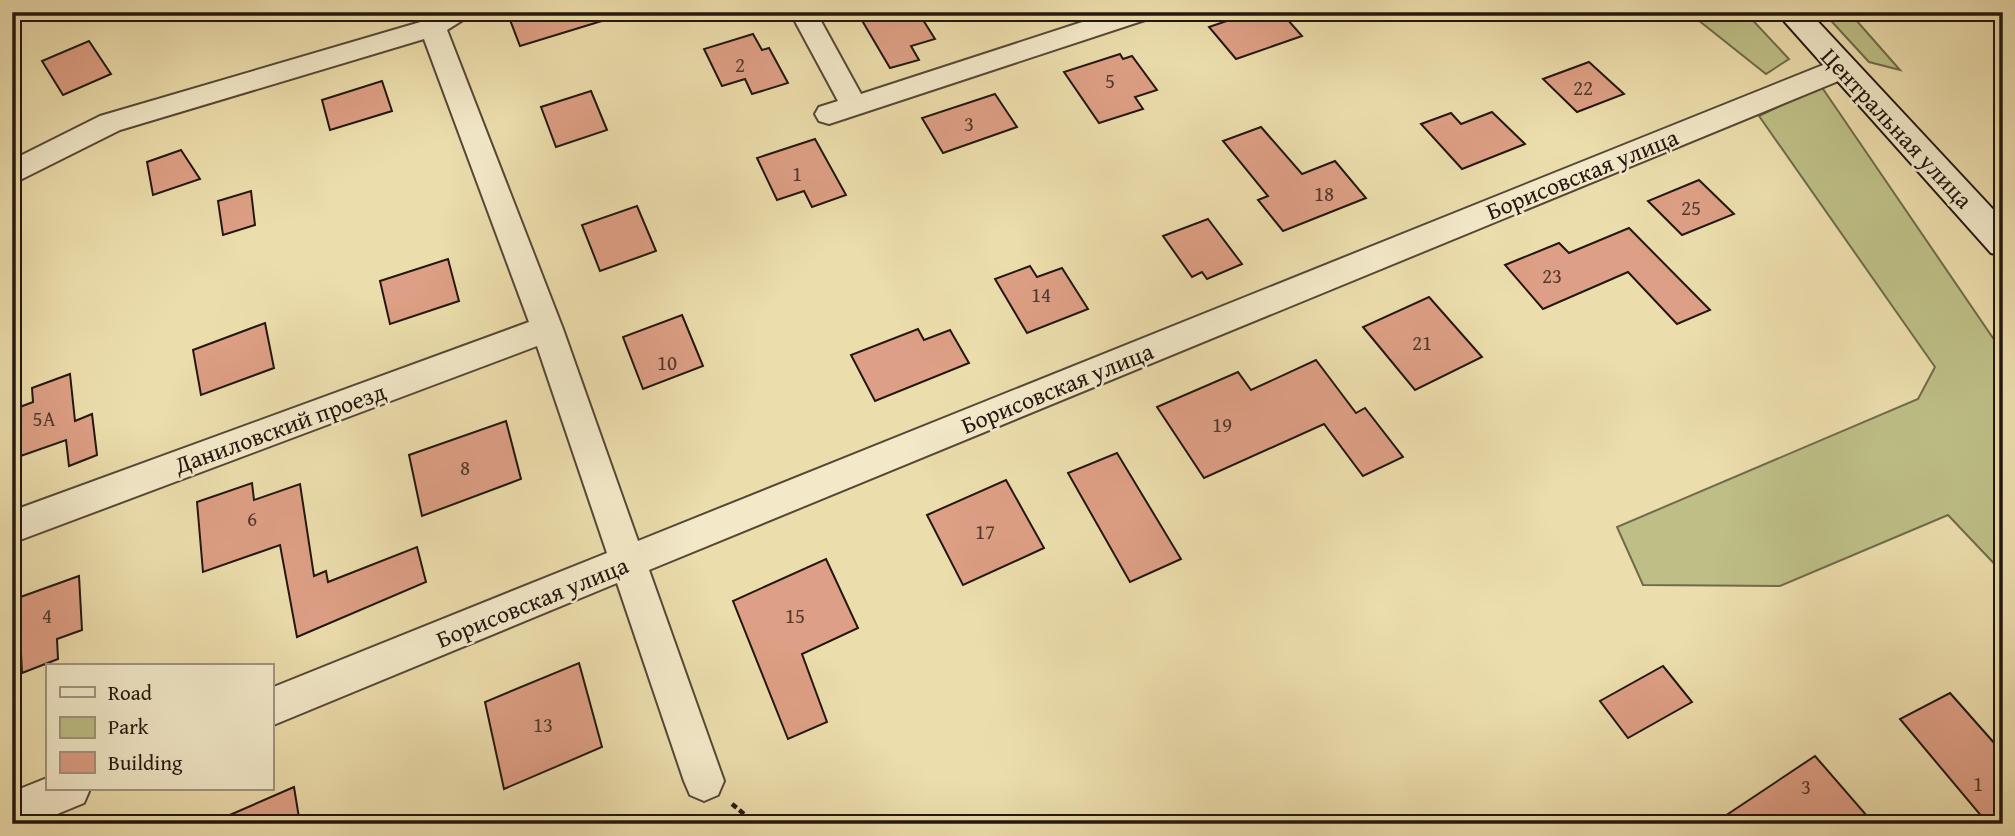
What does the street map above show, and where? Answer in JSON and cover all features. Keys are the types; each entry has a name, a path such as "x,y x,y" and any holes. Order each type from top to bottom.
{"street":[{"path":"803,12 841,110 1142,12"},
{"name":"Центральная улица","path":"1791,12 2003,243"},
{"path":"12,173 110,123 445,20 547,329 704,781"},
{"name":"Борисовская улица","path":"273,707 1843,68"},
{"name":"Даниловский проезд","path":"12,527 547,329"},
{"path":"12,812 67,790"}],"green space":[{"path":"1688,12 1745,12 1789,59 1766,74"},
{"path":"1823,12 1849,12 1900,70 1869,62"},
{"path":"1821,86 1993,338 2003,347 2003,573 1948,515 1780,586 1643,585 1617,527 1918,399 1935,367 1759,116"}],"building":[{"path":"507,12 604,12 605,20 520,46"},
{"path":"857,12 890,12 892,16 918,12 935,39 911,46 919,60 890,68"},
{"path":"1253,12 1281,12 1302,36 1236,59 1209,27"},
{"path":"753,34 762,50 769,48 788,83 752,94 745,79 722,86 704,49"},
{"path":"89,41 111,74 63,95 42,61"},
{"path":"1120,54 1123,59 1132,56 1157,90 1135,97 1143,109 1099,123 1064,72"},
{"path":"1589,62 1624,94 1577,112 1543,79"},
{"path":"382,81 392,111 330,130 322,100"},
{"path":"591,91 607,130 556,147 541,107"},
{"path":"995,94 1017,127 943,153 922,118"},
{"path":"1492,112 1525,144 1462,169 1421,124 1451,113 1461,124"},
{"path":"1261,127 1302,174 1335,161 1366,198 1283,231 1258,200 1268,196 1223,141"},
{"path":"815,139 846,195 812,207 804,191 777,200 757,158"},
{"path":"181,150 200,179 153,195 147,162"},
{"path":"1699,180 1734,214 1682,235 1648,201"},
{"path":"251,191 255,225 223,235 218,201"},
{"path":"637,206 656,251 600,271 582,225"},
{"path":"1208,219 1242,264 1207,279 1202,272 1192,277 1163,236"},
{"path":"1629,228 1710,310 1677,324 1628,272 1543,309 1505,265 1559,243 1569,253"},
{"path":"448,259 459,301 390,324 380,281"},
{"path":"1030,266 1037,277 1062,268 1088,309 1027,333 995,279"},
{"path":"1429,297 1482,357 1415,390 1363,327"},
{"path":"682,315 703,366 643,389 623,337"},
{"path":"265,323 274,368 201,395 193,350"},
{"path":"918,329 924,340 950,330 969,363 875,401 851,355"},
{"path":"1316,360 1356,413 1365,408 1403,457 1363,476 1324,424 1204,478 1157,407 1238,372 1251,390"},
{"path":"70,374 75,421 92,414 97,455 69,466 66,440 12,459 12,410 33,402 32,388"},
{"path":"506,421 521,479 422,516 409,455"},
{"path":"1117,453 1181,559 1130,582 1068,473"},
{"path":"1006,480 1044,548 963,585 927,515"},
{"path":"252,483 254,500 300,484 314,576 326,571 328,582 417,547 426,582 297,637 280,545 203,572 197,502"},
{"path":"826,559 858,628 802,654 827,722 788,739 733,601"},
{"path":"79,576 82,630 57,639 58,659 22,673 21,653 12,656 12,600"},
{"path":"579,663 602,747 504,789 485,702"},
{"path":"1663,666 1692,702 1628,738 1600,701"},
{"path":"1950,693 2003,753 2003,824 1988,824 1900,719"},
{"path":"1815,756 1874,824 1713,824"},
{"path":"294,787 300,824 209,824"}]}
